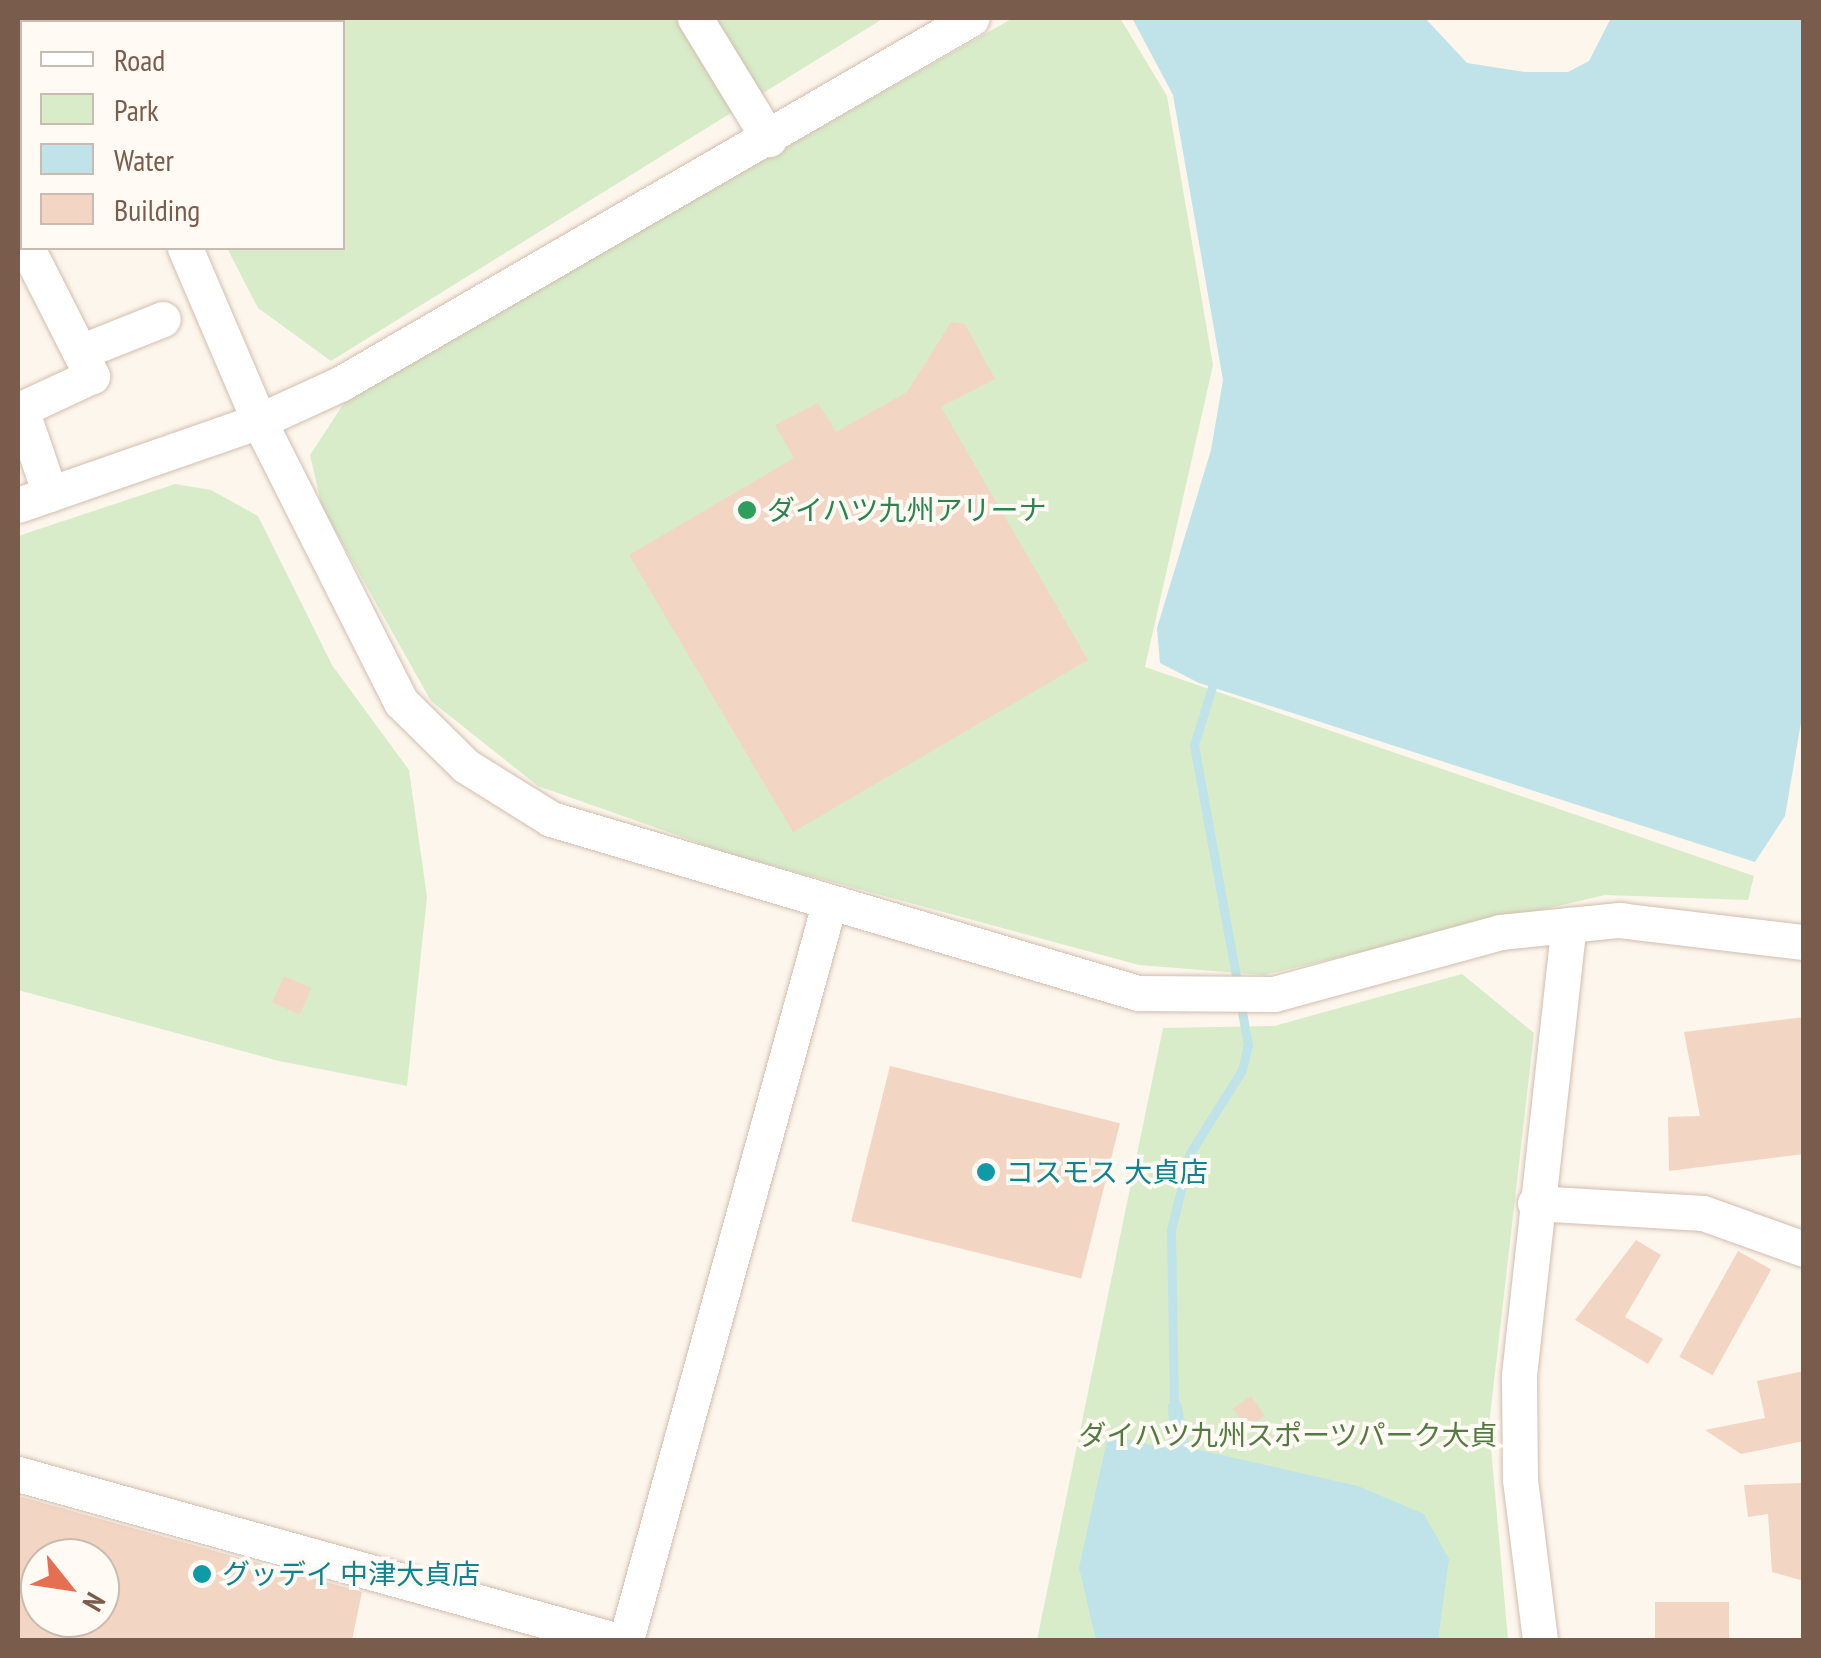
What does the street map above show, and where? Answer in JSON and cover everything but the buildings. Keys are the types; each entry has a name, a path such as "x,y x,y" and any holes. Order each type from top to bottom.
{"street":[{"path":"696,18 769,139"},
{"path":"28,250 92,376 21,409 34,500 259,422 424,341 972,18"},
{"path":"185,250 259,422 383,673 428,735 552,818 1076,978 1186,997 1274,994 1482,936 1569,926 1680,922 1804,942"},
{"path":"80,352 163,319"},
{"path":"626,1640 829,904"},
{"path":"1540,1640 1520,1444 1535,1203 1569,926"},
{"path":"1535,1203 1703,1214 1804,1249"},
{"path":"18,1474 616,1640"}],"green space":[{"path":"111,18 884,18 331,361 258,308 228,250 345,250 345,20"},
{"name":"ダイハツ九州アリーナ","path":"1013,18 1120,18 1167,96 1213,365 1145,667 1754,876 1748,900 1605,895 1264,975 1139,965 733,855 538,786 431,701 322,507 310,455 348,397"},
{"path":"175,484 211,490 258,516 332,665 409,770 427,897 407,1086 279,1061 18,990 18,536"},
{"name":"ダイハツ九州スポーツパーク大貞","path":"1462,974 1534,1033 1489,1425 1508,1640 1037,1640 1163,1028 1274,1026"}],"water":[{"path":"1132,18 1425,18 1467,63 1525,72 1568,72 1589,61 1611,18 1803,18 1803,711 1785,816 1755,862 1199,683 1160,663 1157,628 1211,450 1223,380 1173,95"},
{"path":"1181,1403 1190,1448 1358,1486 1424,1514 1449,1559 1438,1640 1096,1640 1079,1568 1108,1435 1170,1449 1168,1404"}],"waterway":[{"path":"1212,687 1194,745 1238,986"},
{"path":"1174,1404 1171,1230 1190,1153 1242,1070 1248,1045 1240,1001"}],"place":[{"name":"ダイハツ九州アリーナ","path":"747,510"},
{"name":"コスモス 大貞店","path":"986,1172"},
{"name":"グッデイ 中津大貞店","path":"202,1574"}]}
